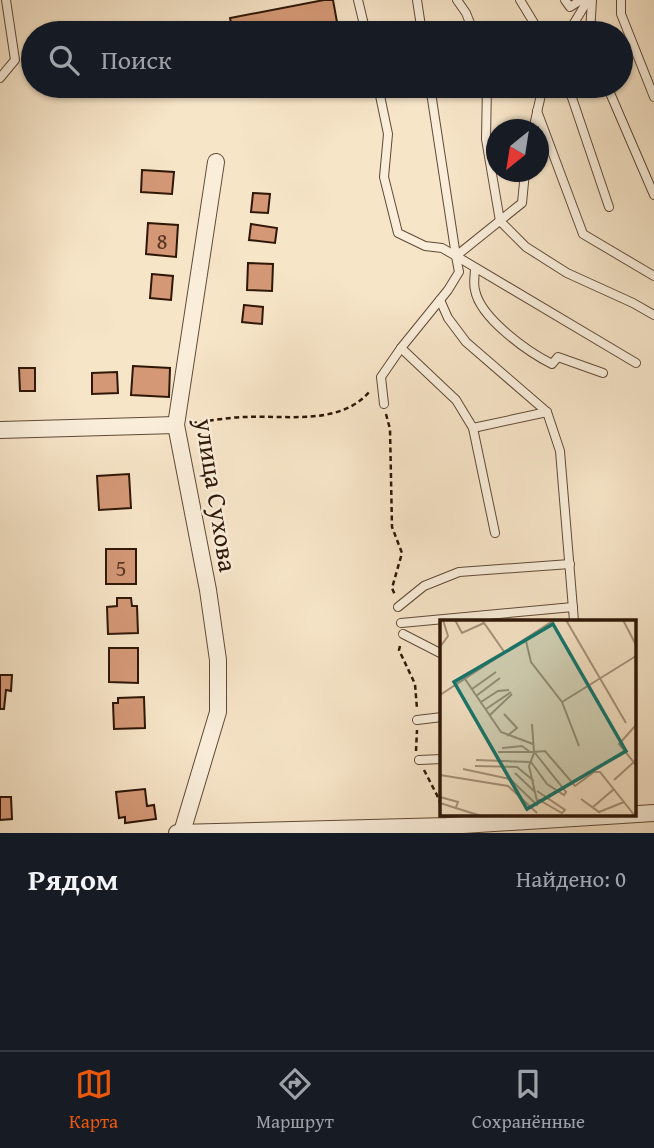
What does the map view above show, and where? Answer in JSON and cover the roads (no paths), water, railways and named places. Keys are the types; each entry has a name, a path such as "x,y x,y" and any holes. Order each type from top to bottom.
{"street":[{"name":"улица Сухова","path":"179,833 218,712 218,660 208,590 176,425 216,162"},
{"path":"0,430 176,425"},
{"path":"636,814 654,813"},
{"path":"179,833 447,826 577,816"}],"lane":[{"path":"358,0 363,21"},
{"path":"417,0 420,21"},
{"path":"457,0 469,21"},
{"path":"520,0 533,21"},
{"path":"565,0 570,7 581,0"},
{"path":"576,21 590,0"},
{"path":"590,0 590,21"},
{"path":"621,0 624,21"},
{"path":"0,78 15,60 4,3"},
{"path":"633,44 654,97"},
{"path":"380,98 388,134 384,177 398,233 425,246 442,248 636,363"},
{"path":"384,404 381,377 458,272 432,98"},
{"path":"486,98 486,139 500,221 526,247 567,273 654,315"},
{"path":"535,119 540,98"},
{"path":"572,98 609,206"},
{"path":"612,98 654,195"},
{"path":"537,111 583,234 654,276"},
{"path":"456,256 522,204 524,182"},
{"path":"475,268 474,289 480,305 498,326 535,356 552,365 558,357 603,373"},
{"path":"440,300 448,318 466,342 547,412 560,451 574,620"},
{"path":"401,348 456,400 473,428 495,533"},
{"path":"473,428 547,412"},
{"path":"398,607 424,586 458,572 569,564"},
{"path":"401,623 573,607"},
{"path":"403,634 440,653"},
{"path":"417,720 440,717"},
{"path":"419,760 440,759"}]}
